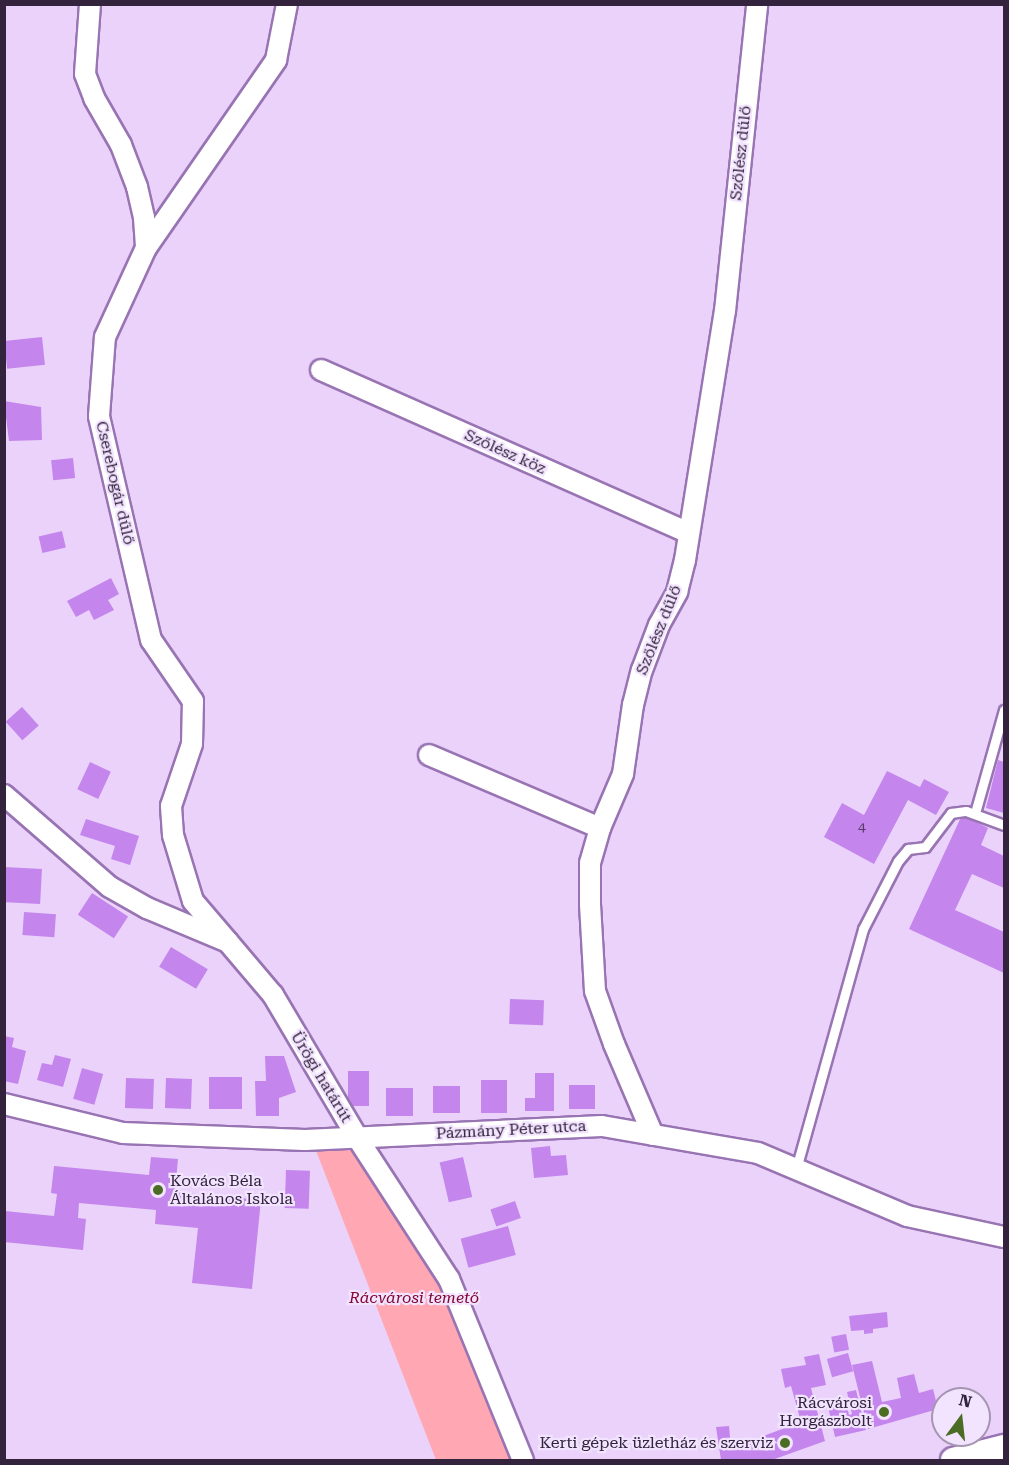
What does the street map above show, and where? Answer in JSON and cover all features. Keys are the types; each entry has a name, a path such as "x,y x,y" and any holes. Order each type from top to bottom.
{"street":[{"path":"90,4 85,74 94,98 121,145 138,187 144,218 146,248"},
{"name":"Cserebogár dűlő","path":"228,942 193,901 173,835 171,806 192,744 193,701 151,640 99,416 105,337 146,248 276,60 287,4"},
{"name":"Szőlész dűlő","path":"653,1135 614,1044 595,991 590,863 600,828 623,774 633,705 642,670 659,625 676,592 689,533 724,311 757,4"},
{"name":"Szőlész köz","path":"321,370 689,533"},
{"path":"429,755 600,828"},
{"name":"Ürögi határút","path":"4,795 110,887 147,908 228,942 273,995 358,1138 449,1279 523,1461"},
{"name":"Pázmány Péter utca","path":"4,1104 123,1133 305,1140 602,1125 758,1153 907,1216 1005,1237"},
{"path":"953,1461 1005,1447"}],"lane":[{"path":"975,813 1005,710"},
{"path":"796,1169 863,929 897,861 908,849 925,847 951,813 966,810 1005,825"}],"green space":[{"name":"Rácvárosi temető","path":"360,1142 449,1279 515,1458 436,1460 315,1148"}],"building":[{"path":"42,337 45,365 7,369 4,341"},
{"path":"4,401 41,407 42,440 9,441"},
{"path":"73,458 75,478 53,480 51,460"},
{"path":"62,531 66,548 42,553 39,536"},
{"path":"111,578 119,594 108,600 114,610 94,620 89,610 76,617 67,601"},
{"path":"22,707 39,726 22,740 6,722"},
{"path":"998,760 1004,762 1004,813 986,808"},
{"path":"90,762 111,772 98,799 77,789"},
{"path":"887,771 920,787 924,779 949,792 936,815 908,800 874,864 824,837 842,803 864,815"},
{"path":"962,815 988,828 981,845 1004,856 1004,888 972,874 955,910 1004,932 1004,973 909,929"},
{"path":"86,819 139,836 130,865 111,859 115,846 80,835"},
{"path":"4,867 42,869 40,904 4,902"},
{"path":"92,893 128,916 114,938 78,915"},
{"path":"24,912 56,914 54,937 22,935"},
{"path":"171,947 208,969 196,989 159,967"},
{"path":"510,999 544,1000 543,1025 509,1024"},
{"path":"4,1036 14,1038 12,1047 26,1051 18,1084 4,1081"},
{"path":"55,1055 71,1059 63,1087 37,1080 42,1063 52,1065"},
{"path":"265,1056 284,1056 296,1092 279,1098 279,1116 256,1116 255,1081 266,1081"},
{"path":"82,1068 103,1074 94,1105 73,1099"},
{"path":"348,1071 369,1071 369,1106 348,1106"},
{"path":"535,1073 554,1073 554,1111 525,1111 525,1098 535,1098"},
{"path":"209,1077 242,1077 242,1109 209,1109"},
{"path":"126,1078 154,1079 153,1109 125,1108"},
{"path":"166,1078 192,1079 191,1109 165,1108"},
{"path":"481,1080 507,1080 507,1113 481,1113"},
{"path":"569,1085 595,1085 595,1109 569,1109"},
{"path":"433,1086 460,1086 460,1113 433,1113"},
{"path":"386,1088 413,1088 413,1116 386,1116"},
{"path":"550,1146 551,1156 566,1155 568,1175 534,1178 531,1148"},
{"path":"151,1157 178,1159 175,1192 261,1200 252,1289 192,1283 198,1228 155,1224 156,1210 79,1203 78,1218 86,1219 83,1250 4,1242 5,1211 54,1216 57,1194 51,1193 54,1166 149,1175"},
{"path":"463,1157 472,1197 449,1202 440,1162"},
{"path":"286,1170 310,1171 309,1209 285,1208"},
{"path":"515,1201 521,1218 496,1226 490,1209"},
{"path":"508,1226 516,1255 468,1268 461,1239"},
{"path":"887,1312 888,1327 873,1329 873,1333 864,1334 864,1330 851,1331 849,1316"},
{"path":"846,1334 849,1350 834,1353 831,1337"},
{"path":"848,1353 853,1371 832,1377 827,1359"},
{"path":"819,1354 826,1385 811,1388 825,1441 772,1460 721,1460 716,1427 729,1426 731,1448 801,1422 791,1386 785,1388 781,1369 806,1365 804,1357"},
{"path":"872,1361 882,1402 901,1398 897,1378 914,1374 919,1393 931,1390 931,1411 868,1429 852,1365"},
{"path":"856,1390 866,1430 835,1437 827,1402 845,1398 849,1415 852,1414 847,1392"}],"place":[{"name":"Kovács Béla Általános Iskola","path":"158,1190"},
{"name":"Rácvárosi Horgászbolt","path":"884,1412"},
{"name":"Kerti gépek üzletház és szerviz","path":"785,1443"}]}
